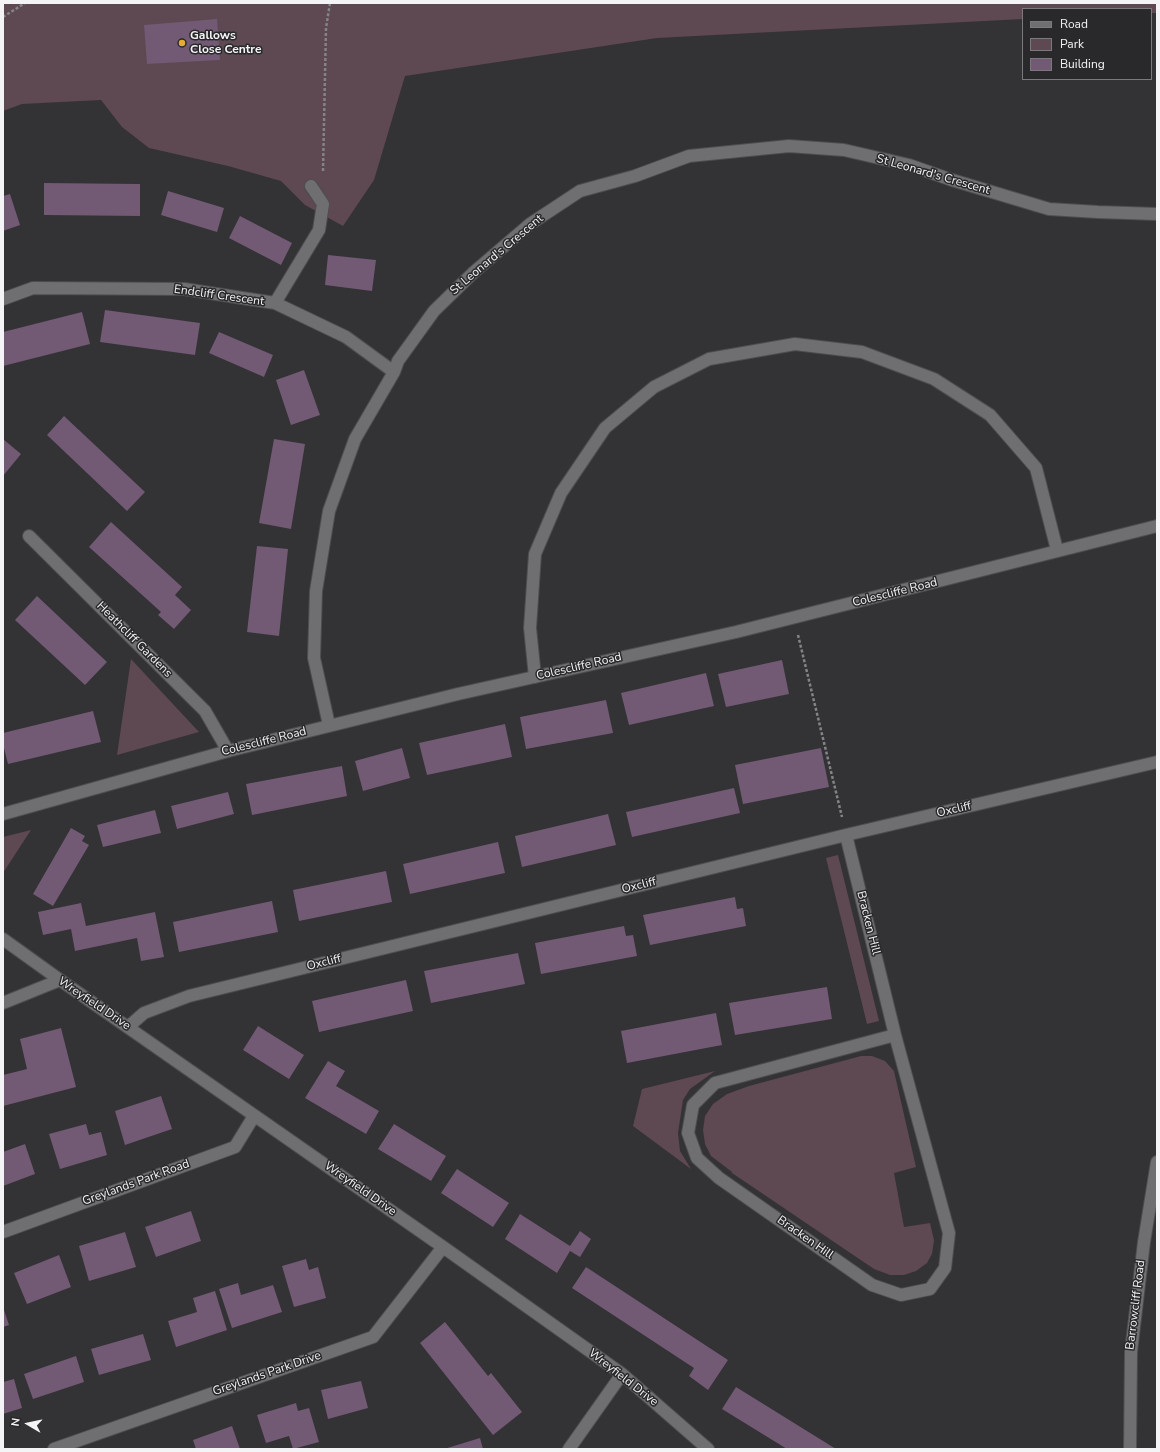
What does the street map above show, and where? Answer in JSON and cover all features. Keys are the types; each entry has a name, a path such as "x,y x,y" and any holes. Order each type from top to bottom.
{"street":[{"name":"St Leonard's Crescent","path":"329,725 314,658 316,591 329,511 355,439 394,372 398,361 434,311 474,272 530,224 580,191 635,176 690,156 789,146 844,150 909,165 952,180 1049,209 1157,214"},
{"path":"275,303 320,230 323,204 311,186"},
{"name":"Endcliff Crescent","path":"3,299 33,288 184,289 275,303 346,337 394,372"},
{"path":"535,677 530,628 535,554 561,493 604,428 654,387 709,359 795,344 862,352 934,379 990,415 1036,468 1057,550"},
{"name":"Colescliffe Road","path":"3,814 228,751 329,725 794,618 1057,550 1157,526"},
{"name":"Heathcliff Gardens","path":"29,536 205,711 228,751"},
{"name":"Oxcliff","path":"128,1027 144,1013 189,996 846,835 1157,762"},
{"name":"Bracken Hill","path":"846,835 895,1035 949,1233 945,1268 930,1289 901,1295 872,1284 719,1178 696,1158 688,1133 693,1104 715,1083 895,1035"},
{"name":"Wreyfield Drive","path":"3,939 622,1374 708,1449"},
{"path":"3,1003 60,980"},
{"name":"Greylands Park Road","path":"3,1232 235,1147 254,1116"},
{"name":"Barrowcliff Road","path":"1130,1449 1131,1352 1144,1242 1157,1162"},
{"name":"Greylands Park Drive","path":"54,1449 372,1337 443,1247"},
{"path":"569,1449 622,1374"}],"path":[{"path":"3,18 25,3"},
{"path":"323,172 326,28 330,3"},
{"path":"794,618 846,835"}],"green space":[{"path":"3,3 1157,3 1157,13 1152,13 1152,8 1022,8 1022,19 657,38 405,76 374,180 343,226 305,205 281,181 228,166 149,148 122,127 101,100 22,104 3,111"},
{"path":"131,659 199,732 117,755"},
{"path":"31,830 3,873 3,837"},
{"path":"838,855 879,1021 867,1024 826,858"},
{"path":"861,1056 872,1056 885,1061 894,1071 916,1167 894,1173 904,1227 930,1223 934,1240 932,1254 927,1263 916,1271 904,1275 890,1275 874,1269 732,1173 711,1156 705,1144 703,1130 705,1116 713,1104 727,1094 749,1086"},
{"path":"715,1071 690,1089 683,1100 678,1133 680,1151 691,1169 633,1126 642,1089"}],"building":[{"name":"Gallows Close Centre","path":"217,19 220,60 147,64 144,25"},
{"path":"44,183 140,184 140,216 44,215"},
{"path":"168,191 224,208 217,232 161,215"},
{"path":"10,194 20,225 3,231 3,196"},
{"path":"240,216 292,243 281,265 229,238"},
{"path":"328,255 376,260 372,291 325,285"},
{"path":"105,310 200,323 195,355 100,342"},
{"path":"82,312 90,344 3,366 3,332"},
{"path":"219,332 273,355 264,377 209,353"},
{"path":"304,370 320,415 291,425 276,380"},
{"path":"64,416 145,492 127,511 47,435"},
{"path":"3,439 21,454 3,476"},
{"path":"274,439 305,444 291,529 259,523"},
{"path":"111,522 182,587 175,595 191,610 174,629 158,615 161,612 89,547"},
{"path":"257,546 288,549 279,636 247,632"},
{"path":"37,596 107,662 85,685 15,620"},
{"path":"782,660 789,694 726,707 718,674"},
{"path":"706,673 714,706 629,725 621,693"},
{"path":"606,700 613,733 526,749 520,717"},
{"path":"93,711 101,742 8,764 3,744 3,733"},
{"path":"505,724 512,757 427,775 419,743"},
{"path":"402,748 410,778 363,791 355,761"},
{"path":"821,748 829,787 743,804 735,765"},
{"path":"342,766 347,796 252,815 246,784"},
{"path":"734,788 740,813 632,837 626,812"},
{"path":"228,792 234,814 177,829 171,806"},
{"path":"155,810 161,833 103,847 97,825"},
{"path":"608,814 616,845 522,867 515,836"},
{"path":"71,828 85,836 82,841 89,845 53,906 33,894"},
{"path":"498,842 505,873 410,894 403,864"},
{"path":"386,871 392,902 299,921 293,890"},
{"path":"735,897 737,909 743,908 746,926 650,945 643,915"},
{"path":"272,901 278,932 179,952 173,922"},
{"path":"81,903 86,926 155,912 164,957 141,961 137,938 75,951 71,929 43,935 38,912"},
{"path":"624,926 626,936 633,935 637,956 541,974 535,943"},
{"path":"518,953 525,984 431,1003 424,971"},
{"path":"406,980 413,1011 319,1032 312,1001"},
{"path":"827,987 832,1019 735,1035 729,1003"},
{"path":"716,1013 722,1045 627,1063 621,1031"},
{"path":"258,1026 304,1055 289,1079 243,1050"},
{"path":"61,1028 76,1087 3,1106 3,1075 27,1069 20,1039"},
{"path":"328,1061 345,1071 336,1086 379,1111 366,1134 305,1098"},
{"path":"161,1096 172,1129 125,1145 115,1111"},
{"path":"86,1124 89,1135 101,1132 107,1155 60,1169 49,1134"},
{"path":"394,1124 446,1156 431,1181 378,1149"},
{"path":"25,1144 35,1174 3,1186 3,1152"},
{"path":"457,1169 509,1203 493,1227 441,1193"},
{"path":"191,1211 201,1241 156,1257 145,1227"},
{"path":"520,1214 570,1246 580,1231 591,1239 580,1257 570,1251 557,1273 505,1239"},
{"path":"125,1232 136,1267 89,1281 79,1246"},
{"path":"59,1255 71,1287 27,1304 14,1273"},
{"path":"306,1259 309,1270 318,1267 326,1298 294,1307 282,1266"},
{"path":"586,1267 728,1360 708,1390 689,1376 694,1368 572,1288"},
{"path":"238,1283 241,1295 273,1285 282,1312 232,1328 219,1289"},
{"path":"215,1291 227,1330 176,1347 168,1321 197,1312 193,1298"},
{"path":"3,1307 9,1325 3,1327"},
{"path":"445,1322 488,1376 491,1373 522,1412 493,1435 420,1343"},
{"path":"143,1334 151,1360 99,1375 91,1349"},
{"path":"76,1356 84,1382 33,1399 24,1374"},
{"path":"14,1379 22,1408 3,1414 3,1382"},
{"path":"361,1381 368,1408 328,1419 321,1390"},
{"path":"736,1387 836,1449 787,1449 722,1409"},
{"path":"296,1403 298,1411 309,1408 319,1442 293,1449 289,1436 266,1443 257,1415"},
{"path":"232,1426 240,1449 196,1449 193,1440"},
{"path":"480,1438 483,1449 444,1449"}],"place":[{"name":"Gallows Close Centre","path":"182,43"}]}
